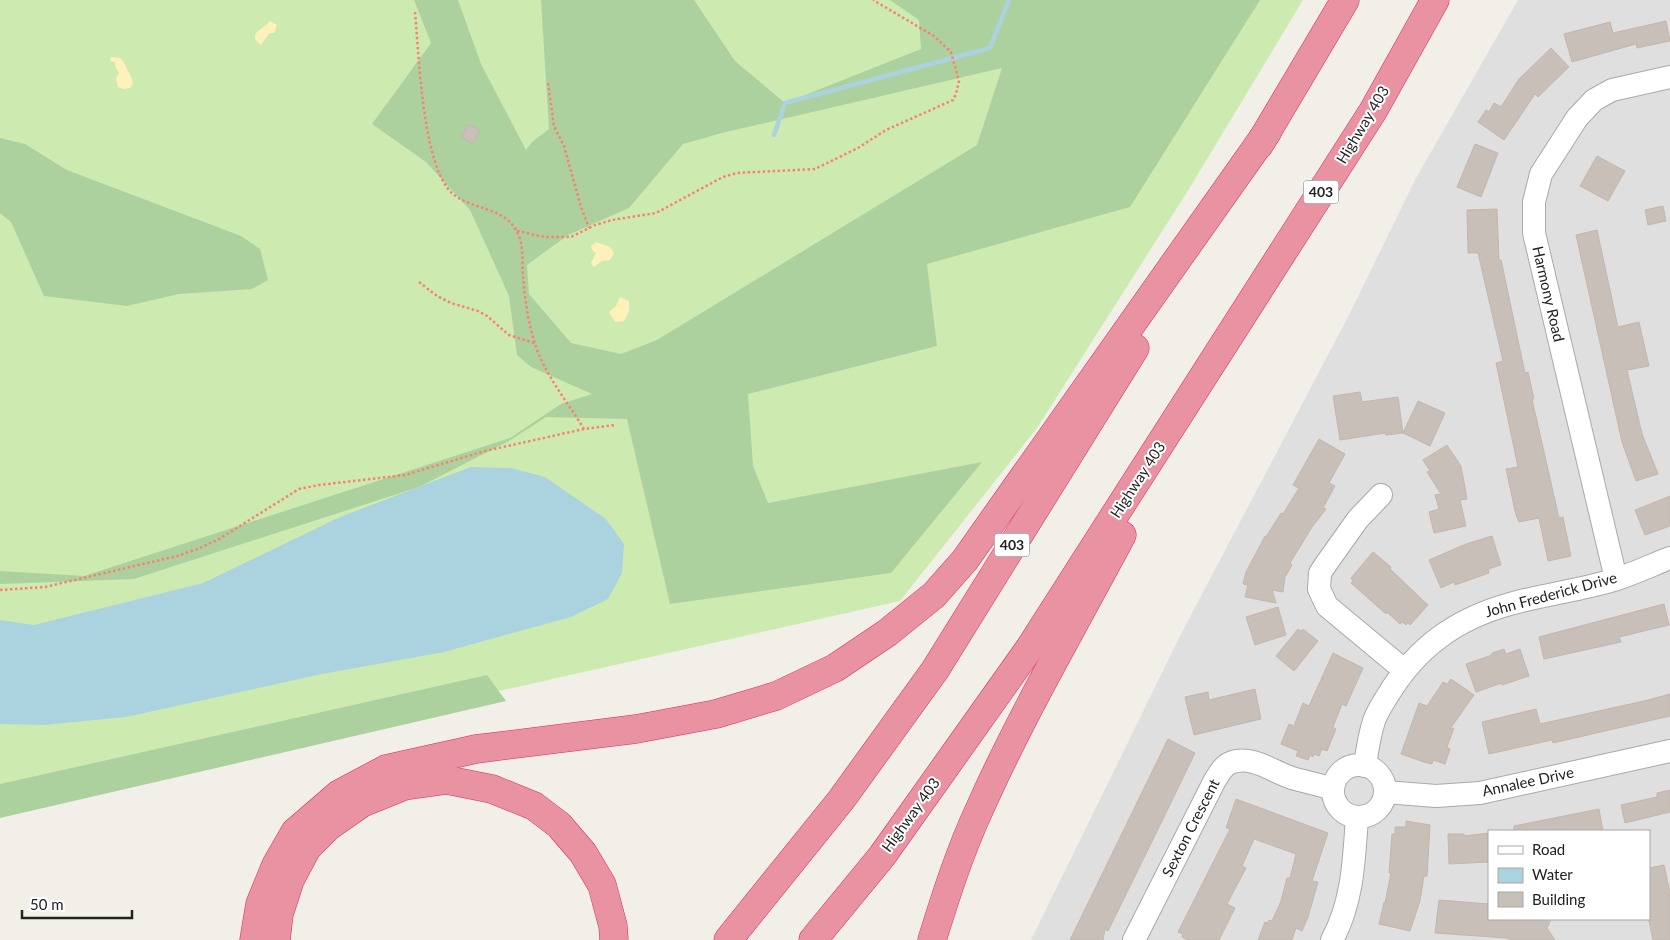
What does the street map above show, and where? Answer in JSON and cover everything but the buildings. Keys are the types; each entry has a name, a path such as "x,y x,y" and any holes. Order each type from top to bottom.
{"highway":[{"name":"403","path":"728,940 842,800 934,670 1209,230 1344,0"},
{"name":"Highway 403","path":"812,940 882,856 1029,649 1373,111 1435,0"},
{"path":"254,940 260,904 276,865 295,832 339,794 386,769 476,749 636,729 716,714 776,696 835,668 887,633 934,595 965,560 1268,131"},
{"path":"932,940 960,854 980,808 1018,730 1139,504 1202,380"},
{"path":"276,940 279,914 290,880 307,848 329,826 362,803 404,786 447,780 492,789 509,795 534,806 559,826 583,853 602,885 613,926 614,940"}],"street":[{"name":"Harmony Road","path":"1616,579 1534,233 1534,202 1542,174 1577,118 1594,100 1612,90 1670,77"},
{"path":"1381,495 1358,519 1320,573 1319,589 1327,606 1404,670"},
{"name":"John Frederick Drive","path":"1364,766 1374,720 1382,704 1404,670 1447,631 1478,615 1508,604 1616,579 1670,558"},
{"name":"Annalee Drive","path":"1385,792 1436,796 1480,793 1670,752"},
{"name":"Sexton Crescent","path":"1134,940 1215,780 1220,771 1228,764 1239,761 1251,762 1292,777 1334,789"},
{"path":"1364,766 1377,773 1384,785 1384,800 1374,813 1366,816 1350,816 1342,811 1334,797 1336,781 1347,768 1364,766"},
{"path":"1336,939 1351,889 1357,817"}],"path":[{"path":"415,12 422,92 434,156 442,181 455,195 464,201 502,216 517,231 558,238 571,237 612,220 656,213 723,176 737,173 815,169 858,148 886,130 953,100 958,81 951,52 934,36 872,0"},
{"path":"548,83 554,126 564,146 581,207 590,228"},
{"path":"517,231 534,343 555,384 584,429"},
{"path":"419,282 437,296 451,303 478,311 487,316 509,335 534,343"},
{"path":"0,590 45,586 177,556 219,539 299,489 405,475 485,451 584,429 615,425"}],"shaded area":[{"path":"1518,0 1670,0 1670,940 1031,940 1181,634 1349,315 1416,178"}],"green space":[{"path":"0,0 1303,0 1189,189 1037,428 900,601 0,803"},
{"path":"414,0 458,0 481,64 526,150 532,142 549,129 541,0 694,0 735,61 785,103 921,49 919,20 890,0 1260,0 1130,207 927,264 937,346 748,394 753,466 768,503 982,462 891,573 670,604 627,419 546,417 509,441 419,487 134,579 0,584 0,571 84,576 510,438 561,404 592,394 531,367 517,355 509,296 470,210 426,162 372,124 431,43","holes":["1002,68 977,145 657,340 621,354 571,343 529,294 527,265 568,235 629,208 683,144 722,133"]},
{"path":"0,138 25,144 67,170 241,236 260,249 268,280 252,289 179,294 127,306 44,296 11,222 0,213"},
{"path":"487,675 506,701 0,818 0,784"}],"sand":[{"path":"270,21 277,25 274,33 269,33 261,45 255,39 255,35"},
{"path":"111,57 122,59 132,79 133,83 130,88 118,87 116,78 119,73 115,62 110,61"},
{"path":"596,242 610,247 614,253 610,260 602,261 594,267 591,263 596,253 592,250 591,246"},
{"path":"620,297 629,301 629,311 624,321 615,322 609,312 616,306"}],"water":[{"path":"471,467 511,468 545,477 606,519 624,544 622,573 608,599 571,617 444,652 322,674 126,717 44,725 0,724 0,620 34,625 203,583 340,517"}],"waterway":[{"path":"774,135 785,103 990,48 1009,0"}]}
